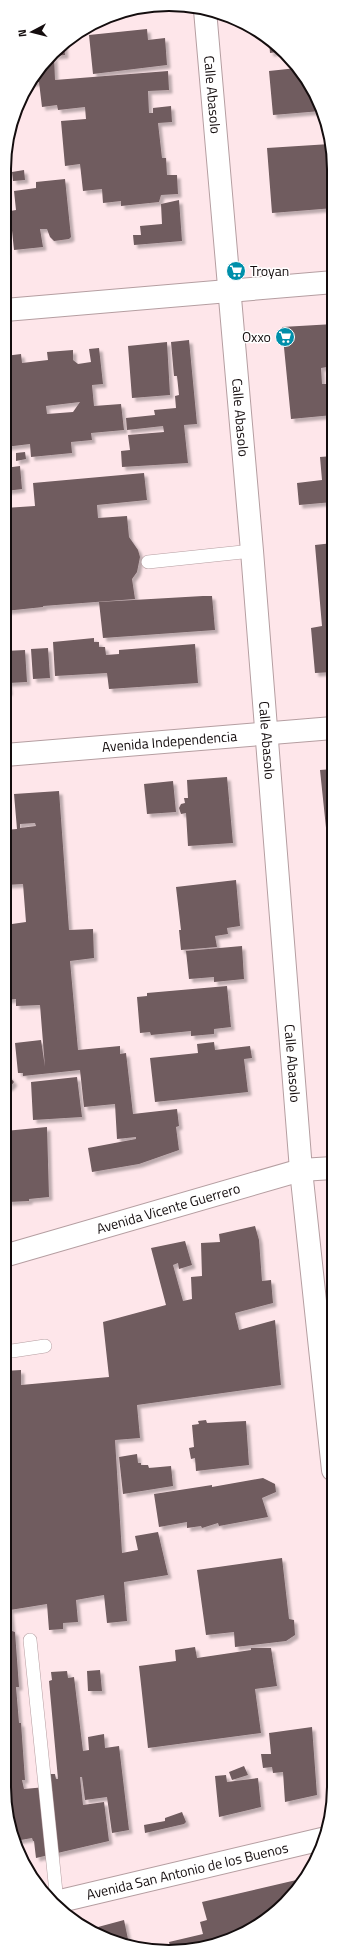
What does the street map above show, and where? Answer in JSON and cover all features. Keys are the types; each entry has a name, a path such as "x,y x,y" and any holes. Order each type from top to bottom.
{"street":[{"name":"Calle Abasolo","path":"205,15 252,551 301,1170 327,1414"},
{"path":"11,309 327,283"},
{"name":"Avenida Independencia","path":"11,755 327,729"},
{"name":"Avenida Vicente Guerrero","path":"11,1254 301,1170 327,1168"},
{"name":"Avenida San Antonio de los Buenos","path":"60,1902 318,1840"}],"lane":[{"path":"148,562 252,551"},
{"path":"11,1351 45,1346"},
{"path":"30,1640 53,1895"}],"building":[{"path":"147,29 148,40 165,38 167,65 93,74 89,35"},
{"path":"270,47 276,52 270,53"},
{"path":"65,50 65,55 59,56"},
{"path":"54,60 55,80 168,71 169,90 148,91 149,113 153,113 153,108 171,106 172,122 158,123 162,158 166,158 167,175 177,175 178,194 161,195 159,202 121,206 121,201 103,203 102,189 83,191 80,164 65,166 61,121 86,119 85,107 58,110 57,105 42,107 39,82 37,82"},
{"path":"291,69 306,90 316,111 273,115 269,71"},
{"path":"325,144 327,159 327,209 272,213 267,148"},
{"path":"24,170 25,180 13,181 12,172"},
{"path":"65,179 71,237 69,239 54,241 50,237 47,229 40,229 43,247 14,250 11,211 16,210 14,191 36,188 36,182"},
{"path":"179,200 182,241 134,245 133,235 141,235 140,226 162,224 161,204"},
{"path":"327,324 327,367 321,368 322,384 327,384 327,416 291,419 282,327"},
{"path":"189,340 197,424 184,425 188,463 122,467 121,451 130,450 128,435 164,432 163,426 127,430 126,418 155,415 154,410 176,408 175,396 179,395 177,376 174,376 171,342"},
{"path":"167,342 170,395 132,398 128,346"},
{"path":"99,348 103,384 92,385 94,406 121,404 124,430 91,433 92,440 71,442 72,453 31,457 30,444 11,446 11,355 21,354 22,363 48,360 47,352 73,350 73,360 78,364 91,362 89,349","holes":["80,402 73,412 47,414 46,406"]},
{"path":"25,452 26,459 16,461 16,453"},
{"path":"327,456 327,503 299,505 297,483 322,480 320,457"},
{"path":"20,466 22,489 11,490 11,467"},
{"path":"144,473 147,500 97,505 98,518 127,516 129,537 138,550 140,557 137,572 132,579 135,599 43,606 11,610 11,508 35,506 33,483"},
{"path":"327,544 327,672 315,673 311,628 322,626 315,545"},
{"path":"212,596 215,630 103,638 99,602"},
{"path":"94,638 94,642 99,642 99,647 105,647 106,655 119,654 119,650 195,644 198,683 109,689 107,673 55,676 53,642"},
{"path":"48,648 50,678 33,679 31,649"},
{"path":"25,650 27,682 11,683 11,651"},
{"path":"327,769 327,837 320,770"},
{"path":"227,777 233,843 188,846 186,813 181,814 179,808 181,804 185,803 184,798 188,798 187,780"},
{"path":"173,781 176,812 147,814 144,784"},
{"path":"59,791 69,930 93,929 94,958 70,961 78,1050 120,1046 120,1054 126,1053 133,1114 177,1109 179,1126 176,1127 179,1150 139,1164 92,1172 88,1148 136,1139 136,1137 117,1139 115,1104 84,1107 80,1070 23,1076 23,1073 18,1073 15,1043 41,1040 45,1067 40,1005 16,1006 16,999 11,999 11,924 26,922 23,884 11,885 11,830 17,829 14,794","holes":["35,823 36,826 20,828 20,824"]},
{"path":"236,880 240,926 227,928 228,934 215,936 217,947 181,950 179,930 181,930 176,887"},
{"path":"242,946 244,979 214,982 214,977 189,979 186,951"},
{"path":"227,986 231,1027 214,1029 214,1034 191,1036 191,1031 151,1035 150,1032 140,1033 137,997 147,996 147,993"},
{"path":"214,1042 215,1050 250,1046 252,1058 244,1059 248,1092 155,1102 150,1058 198,1053 197,1044"},
{"path":"77,1077 82,1117 33,1120 31,1082"},
{"path":"11,1078 14,1082 11,1086"},
{"path":"47,1127 49,1197 29,1199 29,1201 11,1202 11,1130"},
{"path":"255,1226 259,1240 262,1281 271,1280 273,1303 235,1313 239,1330 275,1320 281,1385 137,1405 140,1438 115,1440 122,1553 138,1550 135,1536 158,1532 168,1575 124,1582 127,1621 107,1623 104,1595 76,1600 78,1622 63,1623 63,1629 49,1630 47,1604 11,1610 11,1371 21,1370 21,1385 109,1377 103,1322 166,1305 151,1248 185,1241 192,1265 179,1269 178,1263 173,1265 183,1301 192,1299 191,1277 202,1276 201,1243 220,1242 219,1234"},
{"path":"206,1420 207,1423 246,1421 249,1465 196,1471 195,1458 191,1459 189,1448 194,1447 192,1425 199,1424 198,1421"},
{"path":"137,1454 138,1463 141,1463 141,1465 148,1465 149,1468 171,1466 173,1486 123,1494 119,1457"},
{"path":"263,1478 275,1484 276,1492 262,1498 268,1517 219,1526 218,1523 202,1528 201,1526 187,1528 187,1522 159,1527 154,1494 212,1485 212,1487"},
{"path":"282,1558 289,1619 294,1620 295,1635 286,1641 235,1647 234,1632 206,1635 197,1570"},
{"path":"11,1620 12,1631 15,1632 19,1687 16,1687 19,1723 21,1723 25,1780 22,1780 24,1789 46,1787 45,1774 55,1774 56,1779 58,1779 49,1681 52,1680 51,1672 67,1671 68,1678 74,1677 83,1751 89,1750 88,1737 104,1734 105,1748 119,1746 129,1830 112,1833 107,1797 85,1800 82,1777 80,1777 83,1805 104,1802 109,1841 36,1858 34,1841 32,1838 20,1840 19,1838 12,1808"},
{"path":"195,1647 197,1658 251,1650 251,1648 271,1648 277,1686 255,1689 261,1733 148,1748 139,1666 176,1661 175,1650"},
{"path":"100,1670 102,1691 88,1691 87,1671"},
{"path":"312,1727 317,1795 285,1802 283,1772 273,1773 272,1767 263,1768 261,1754 271,1754 269,1733"},
{"path":"244,1766 248,1775 232,1780 229,1772"},
{"path":"226,1775 227,1782 258,1778 261,1807 219,1817 215,1776"},
{"path":"182,1812 186,1822 184,1824 145,1833 144,1825 165,1821 165,1818"},
{"path":"296,1880 281,1899 273,1906 239,1929 210,1940 190,1944 170,1945 169,1942 203,1934 200,1922 207,1920 202,1902"},
{"path":"124,1920 128,1940 99,1929 98,1927"}],"place":[{"name":"Troyan","path":"236,271"},
{"name":"Oxxo","path":"285,337"}]}
